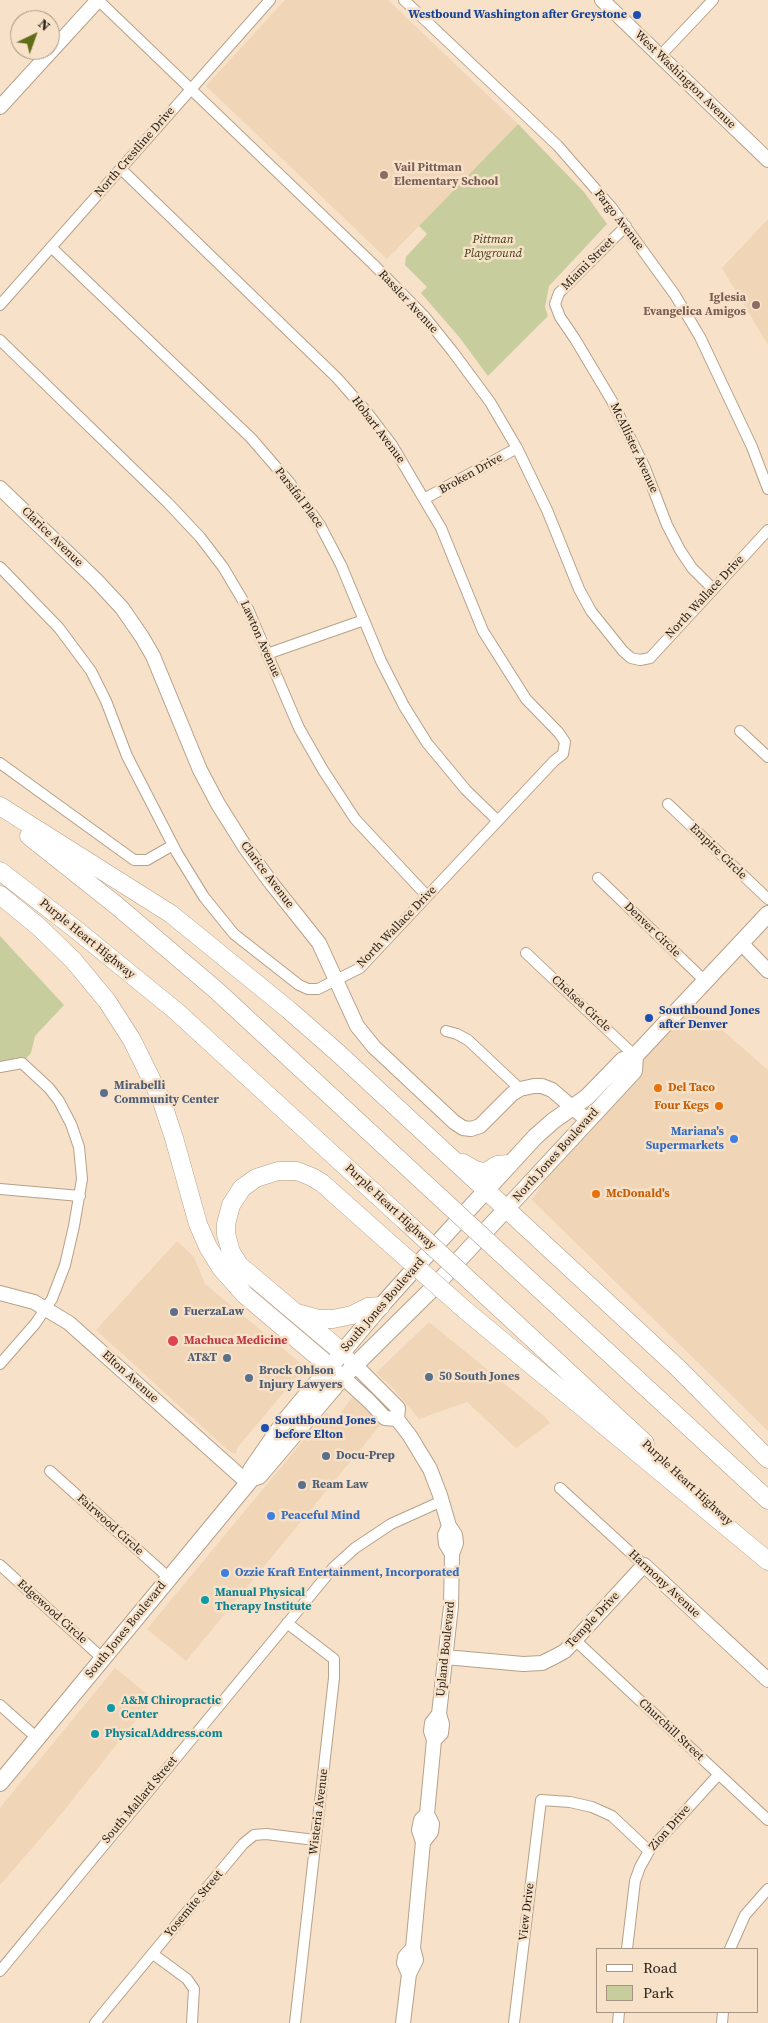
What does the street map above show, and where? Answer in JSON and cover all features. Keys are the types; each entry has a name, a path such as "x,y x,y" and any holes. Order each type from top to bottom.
{"highway":[{"path":"0,806 180,920 301,1020 689,1379 768,1459"},
{"path":"0,814 116,905 191,968 768,1500"},
{"name":"Purple Heart Highway","path":"0,870 87,938 225,1054 768,1559"},
{"path":"0,894 52,939 78,966 112,1009 136,1047 158,1091 170,1123 200,1230 221,1268 244,1295 336,1372"},
{"path":"455,1162 467,1164 474,1170 483,1172 497,1165 509,1164"},
{"path":"342,1352 239,1265 228,1245 226,1224 231,1205 239,1192 252,1180 265,1174 289,1170 306,1174 326,1187 465,1310 768,1559"},
{"path":"290,1310 314,1318 333,1320 352,1315 368,1307 381,1306"}],"main road":[{"name":"North Jones Boulevard","path":"448,1231 509,1164 547,1126 590,1094 622,1060 635,1056 768,914"},
{"name":"North Jones Boulevard","path":"469,1250 634,1071 635,1056"},
{"name":"South Jones Boulevard","path":"336,1372 342,1352 448,1231"},
{"name":"South Jones Boulevard","path":"0,1783 250,1481 251,1470 274,1435 336,1372 355,1365 469,1250"}],"street":[{"name":"Rassler Avenue","path":"98,0 373,264 425,317 490,402 517,448 547,510 579,589 591,610 623,651 631,658 640,660"},
{"path":"2,101 98,0"},
{"name":"North Crestline Drive","path":"0,305 270,0"},
{"name":"Fargo Avenue","path":"404,0 558,146 626,226 675,295 700,337 752,447 768,489"},
{"name":"West Washington Avenue","path":"602,0 768,160"},
{"path":"660,56 707,2"},
{"name":"Hobart Avenue","path":"121,169 337,378 366,411 392,445 441,528 483,631 526,699 559,733 565,742"},
{"name":"Miami Street","path":"555,304 559,293 626,226"},
{"name":"Parsifal Place","path":"51,247 251,438 289,482 320,525 341,565 381,661 404,706 427,743 466,790 498,821"},
{"name":"McAllister Avenue","path":"555,304 560,317 612,401 646,468 667,525 680,550 692,568 713,589"},
{"name":"Lawton Avenue","path":"0,340 168,503 200,537 223,567 248,609 299,728 323,770 354,819 427,896"},
{"name":"Broken Drive","path":"424,499 517,448"},
{"name":"Clarice Avenue","path":"0,488 96,580 122,608 142,637 153,656 200,770 218,804 245,847 319,943 358,1026 368,1039 459,1126 468,1129 480,1126 509,1097 520,1089"},
{"name":"North Wallace Drive","path":"640,660 650,658 768,530"},
{"path":"0,567 59,628 91,672 106,700 127,756 173,845 147,860 134,860 0,763"},
{"path":"268,654 364,620"},
{"path":"740,730 768,757"},
{"name":"North Wallace Drive","path":"173,845 204,897 229,929 299,985 308,990 318,989 360,968 554,761 563,754 565,742"},
{"name":"Empire Circle","path":"668,804 768,899"},
{"name":"Denver Circle","path":"598,878 705,982"},
{"path":"741,943 768,972"},
{"name":"Chelsea Circle","path":"526,953 635,1056"},
{"path":"446,1031 468,1040 520,1089 534,1086 546,1087 556,1092 587,1120"},
{"path":"0,1364 46,1308 65,1265 82,1179 79,1147 71,1124 59,1102 49,1088 22,1063 2,1066"},
{"path":"0,1189 80,1196"},
{"name":"Elton Avenue","path":"0,1293 25,1299 46,1308 77,1330 250,1481"},
{"name":"Upland Boulevard","path":"342,1352 398,1408 397,1419 427,1464 442,1501 449,1526 445,1535 446,1544 452,1554 453,1587 439,1714 432,1723 431,1730 434,1740 427,1814 421,1820 419,1830 423,1842 413,1948 405,1957 404,1963 409,1974 403,2023"},
{"name":"Upland Boulevard","path":"336,1372 386,1418 397,1419"},
{"name":"Fairwood Circle","path":"50,1471 169,1578"},
{"name":"Harmony Avenue","path":"560,1488 768,1680"},
{"name":"South Mallard Street","path":"0,1971 333,1568 355,1548 398,1520 442,1501"},
{"name":"Edgewood Circle","path":"0,1565 104,1659"},
{"name":"Temple Drive","path":"445,1657 523,1664 542,1663 565,1651 644,1565"},
{"name":"Wisteria Avenue","path":"287,1623 334,1659 334,1678 295,2023"},
{"name":"Churchill Street","path":"575,1640 768,1820"},
{"path":"0,1705 37,1738"},
{"name":"Zion Drive","path":"627,1948 635,1881 649,1851 719,1774"},
{"name":"View Drive","path":"514,2023 541,1800 570,1802 592,1807 612,1816 649,1851"},
{"name":"Yosemite Street","path":"95,2023 243,1844 254,1835 266,1834 316,1840"},
{"path":"730,1948 744,1915 768,1889"},
{"path":"153,1954 187,1979 194,1989 192,2023"}],"shaded area":[{"name":"Vail Pittman Elementary School","path":"285,0 388,0 518,124 387,259 206,86"},
{"name":"Iglesia Evangelica Amigos","path":"768,219 768,345 722,268"},
{"path":"687,999 768,1070 768,1431 532,1200 601,1093"},
{"path":"177,1241 194,1257 205,1284 305,1367 237,1448 236,1454 229,1451 96,1330"},
{"path":"429,1322 544,1416 550,1423 516,1448 467,1402 419,1419 392,1387 376,1373"},
{"path":"354,1395 382,1423 186,1661 147,1629 326,1413 335,1420"},
{"path":"115,1668 153,1699 53,1824 0,1885 0,1808"}],"green space":[{"name":"Pittman Playground","path":"518,124 584,192 607,224 549,286 545,307 548,316 488,376 460,338 421,293 427,287 405,265 406,257 427,234 419,226"},
{"path":"0,936 64,1005 35,1036 31,1053 22,1063 0,1067"}],"place":[{"name":"Westbound Washington after Greystone","path":"637,15"},
{"name":"Vail Pittman Elementary School","path":"384,175"},
{"name":"Iglesia Evangelica Amigos","path":"756,305"},
{"name":"Southbound Jones after Denver","path":"649,1018"},
{"name":"Del Taco","path":"658,1088"},
{"name":"Mirabelli Community Center","path":"104,1093"},
{"name":"Four Kegs","path":"719,1106"},
{"name":"Mariana's Supermarkets","path":"734,1139"},
{"name":"McDonald's","path":"596,1194"},
{"name":"FuerzaLaw","path":"174,1312"},
{"name":"Machuca Medicine","path":"173,1341"},
{"name":"AT&T","path":"227,1358"},
{"name":"50 South Jones","path":"429,1377"},
{"name":"Brock Ohlson Injury Lawyers","path":"249,1378"},
{"name":"Southbound Jones before Elton","path":"265,1428"},
{"name":"Docu-Prep","path":"326,1456"},
{"name":"Ream Law","path":"302,1485"},
{"name":"Peaceful Mind","path":"271,1516"},
{"name":"Ozzie Kraft Entertainment, Incorporated","path":"225,1573"},
{"name":"Manual Physical Therapy Institute","path":"205,1600"},
{"name":"A&M Chiropractic Center","path":"111,1708"},
{"name":"PhysicalAddress.com","path":"95,1734"}]}
